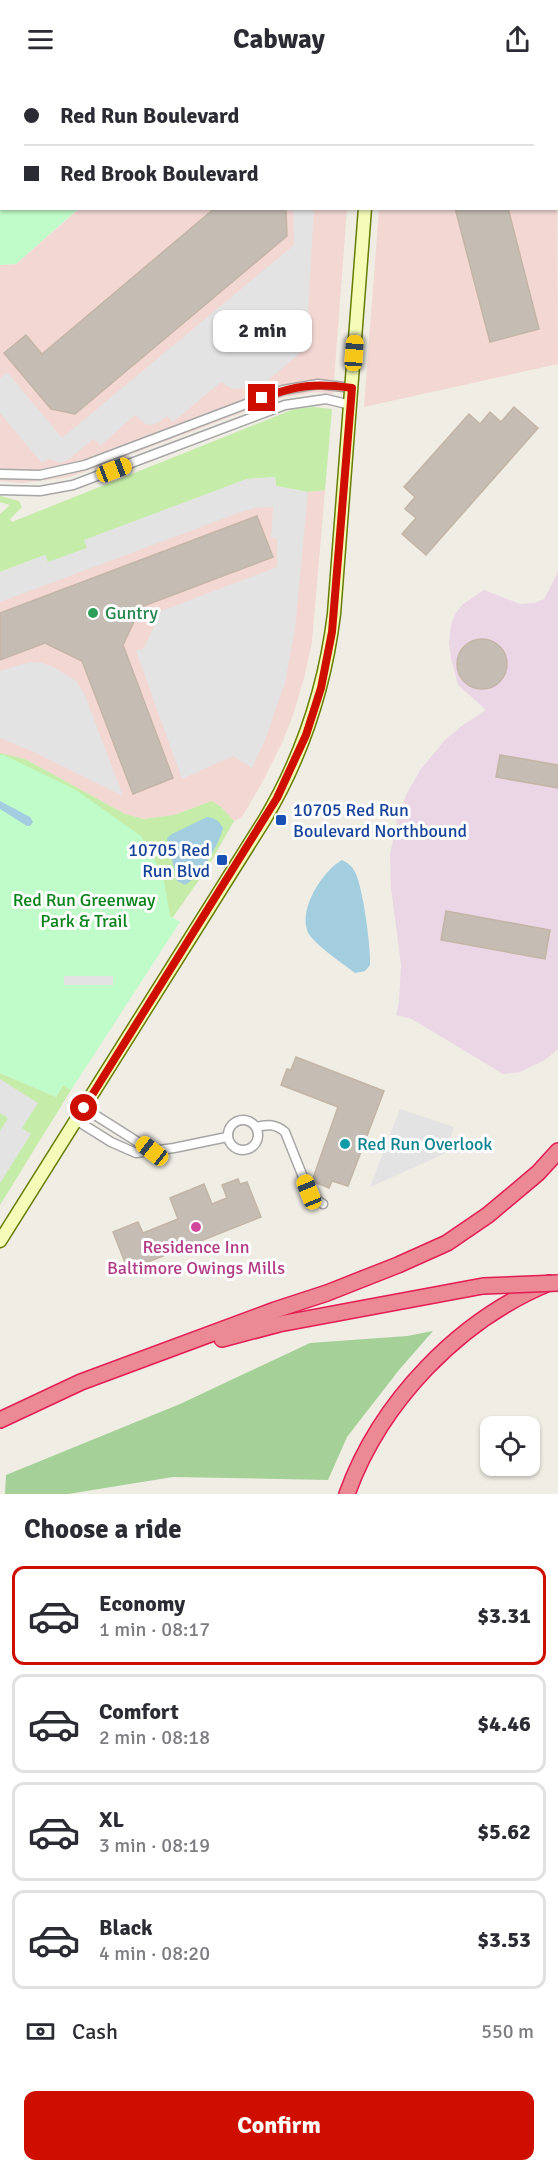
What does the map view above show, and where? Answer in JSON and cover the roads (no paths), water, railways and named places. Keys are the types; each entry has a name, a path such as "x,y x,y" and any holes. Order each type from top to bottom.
{"highway":[{"path":"4,1419 81,1382 327,1293 447,1243 488,1215 538,1173 558,1151"},
{"path":"144,1359 279,1324 483,1286 558,1282"},
{"path":"349,1489 380,1426 429,1366 483,1320 526,1294 558,1282"}],"main road":[{"path":"0,1241 271,808 287,779 306,735 321,688 332,632 365,210"}],"street":[{"path":"0,474 40,475 85,465 283,390 318,384 352,388"},
{"path":"0,490 40,490 73,485 285,405 326,399 351,405"},
{"path":"84,1108 152,1151"},
{"path":"76,1120 121,1148 136,1153 196,1145 227,1137"},
{"path":"240,1120 249,1121 256,1127 257,1141 247,1149 242,1150 232,1146 227,1137 229,1128 240,1120"},
{"path":"256,1127 272,1125 285,1132 309,1192 323,1204"}],"water":[{"path":"0,801 30,817 33,822 27,826 0,809"},
{"path":"207,817 216,820 223,828 208,860 197,875 185,885 177,881 167,838"},
{"path":"342,860 353,868 358,880 368,932 370,965 365,971 355,973 315,942 307,928 306,917 313,894 326,874"}],"place":[{"name":"Guntry","path":"93,613"},
{"name":"10705 Red Run Boulevard Northbound","path":"281,820"},
{"name":"10705 Red Run Blvd","path":"222,860"},
{"name":"Red Run Overlook","path":"345,1144"},
{"name":"Residence Inn Baltimore Owings Mills","path":"196,1227"}],"park label":[{"name":"Red Run Greenway Park & Trail","path":"84,910"}]}
